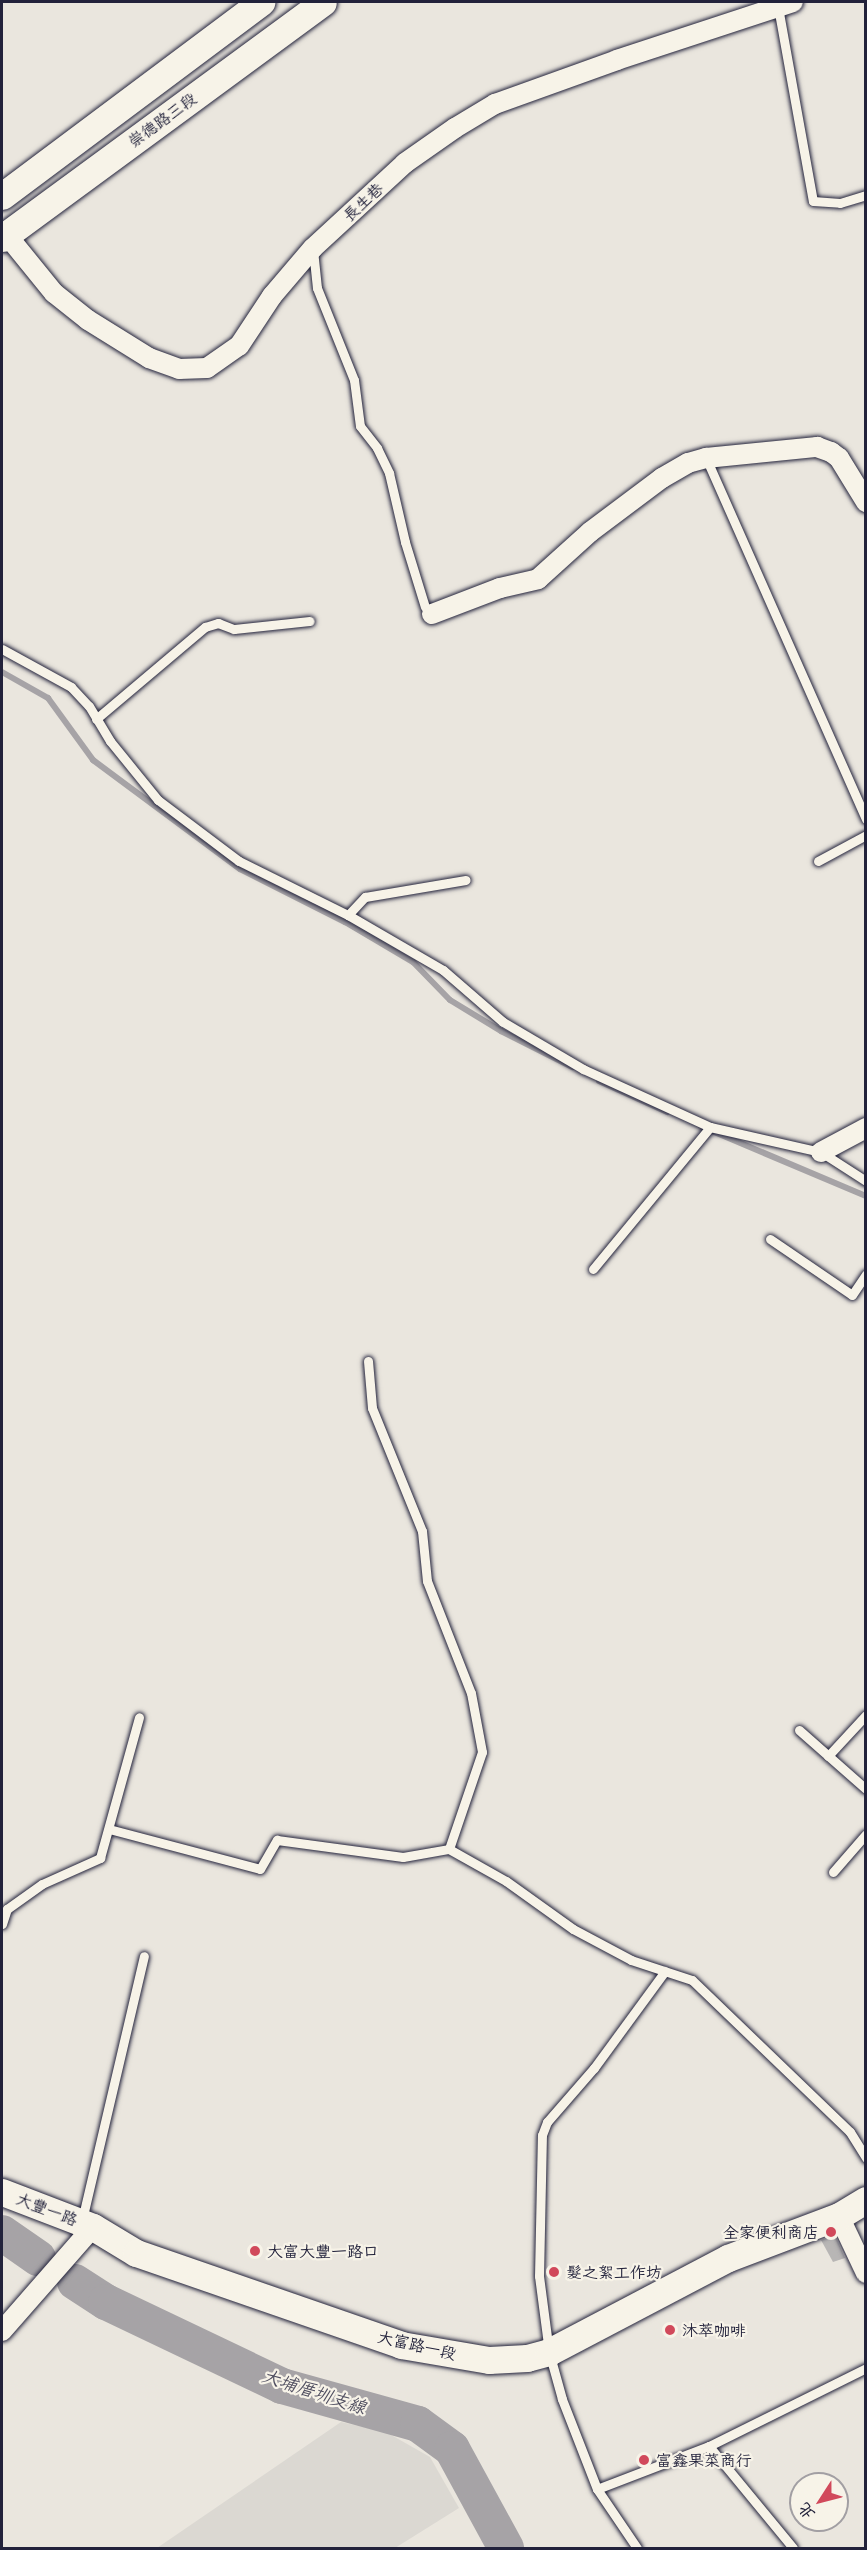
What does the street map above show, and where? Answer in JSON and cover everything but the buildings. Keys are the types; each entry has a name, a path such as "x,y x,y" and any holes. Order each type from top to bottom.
{"street":[{"path":"2,196 261,2"},
{"name":"崇德路三段","path":"4,236 323,2"},
{"name":"長生巷","path":"4,236 54,293 88,320 148,358 179,369 207,368 239,346 272,296 313,248 405,163 454,128 495,104 617,60 785,4"},
{"path":"428,611 500,588 538,579 590,532 662,478 688,463 706,458 817,447 839,458 866,502"},
{"path":"821,1152 866,1128"},
{"name":"大豐一路","path":"2,2192 87,2224"},
{"name":"大富路一段","path":"87,2224 136,2253 401,2344 489,2360 527,2358 549,2352 728,2258 839,2216 866,2200"},
{"path":"839,2216 866,2272"},
{"path":"2,2331 87,2224"}],"lane":[{"path":"785,4 813,201 840,203 866,195"},
{"path":"313,248 316,288 354,380 360,426 377,448 389,473 405,542 428,611"},
{"path":"706,458 866,819"},
{"path":"96,719 205,627 218,623 234,629 310,621"},
{"path":"2,649 71,687 89,706 110,741 158,800 239,861 348,915 443,970 503,1022 573,1063 710,1127 821,1152 866,1181"},
{"path":"818,861 866,835"},
{"path":"348,915 365,897 466,880"},
{"path":"593,1269 710,1127"},
{"path":"771,1239 852,1295 866,1274"},
{"path":"368,1361 372,1408 422,1531 427,1581 471,1693 482,1752 449,1849"},
{"path":"828,1756 866,1715"},
{"path":"2,1924 7,1910 42,1884 100,1858 139,1717"},
{"path":"799,1730 866,1789"},
{"path":"109,1829 260,1869 277,1840 403,1857 449,1849 506,1881 573,1929 631,1960 692,1980 850,2132 866,2158"},
{"path":"833,1872 866,1834"},
{"path":"87,2224 144,1956"},
{"path":"637,2548 597,2489 562,2399 549,2352 539,2276 542,2135 547,2122 594,2068 665,1971"},
{"path":"597,2489 709,2446 866,2368"},
{"path":"709,2446 793,2548"}],"shaded area":[{"path":"341,2422 386,2432 430,2457 459,2508 395,2548 157,2548"}],"waterway":[{"path":"2,672 48,698 93,760 240,869 345,922 413,962 450,1000 501,1031 572,1067"},
{"path":"599,1081 667,1112"},
{"path":"712,1131 866,1196"},
{"path":"2,2233 38,2258"},
{"name":"大埔厝圳支線","path":"75,2282 106,2302 282,2386 418,2424 452,2449 506,2548"}],"place":[{"name":"全家便利商店","path":"831,2232"},
{"name":"大富大豐一路口","path":"255,2251"},
{"name":"髮之絮工作坊","path":"554,2272"},
{"name":"沐萃咖啡","path":"670,2330"},
{"name":"富鑫果菜商行","path":"644,2460"}]}
